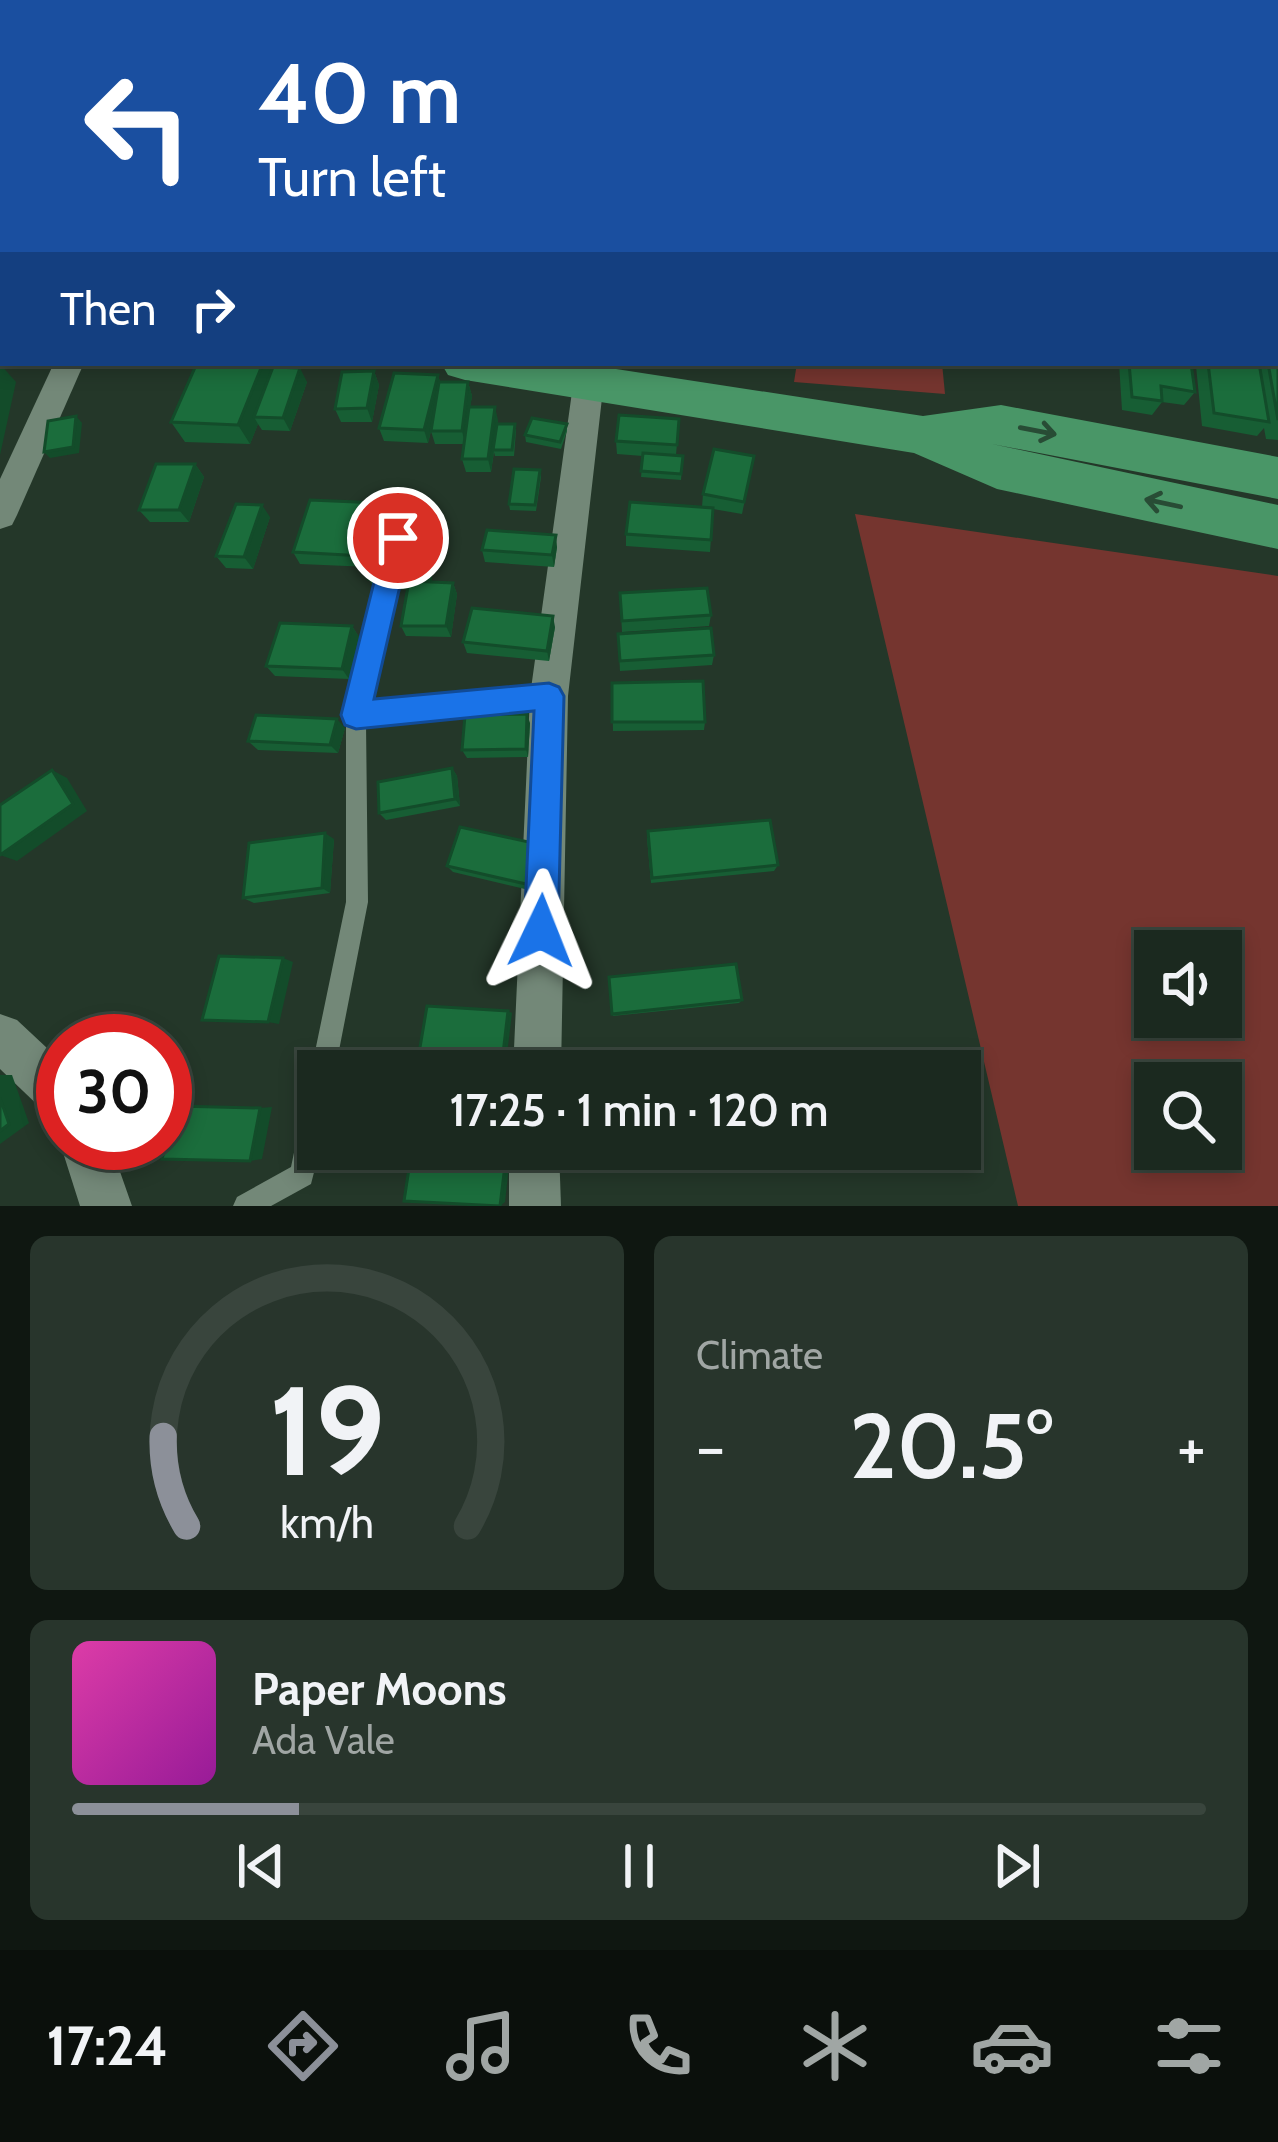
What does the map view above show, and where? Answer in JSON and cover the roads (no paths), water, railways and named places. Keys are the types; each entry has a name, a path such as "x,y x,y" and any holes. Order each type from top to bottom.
{"main road":[{"path":"502,366 589,373 923,436 997,469 1278,526"},
{"path":"923,436 1001,424 1278,478"}],"street":[{"path":"0,514 68,366"},
{"path":"537,1050 549,696 589,373"},
{"path":"0,1037 36,1071"},
{"path":"94,1170 106,1206"},
{"path":"534,1170 535,1206"}],"lane":[{"path":"327,1050 357,902 356,715 385,579 411,497"},
{"path":"356,715 549,696"},
{"path":"246,1206 303,1170"}]}
